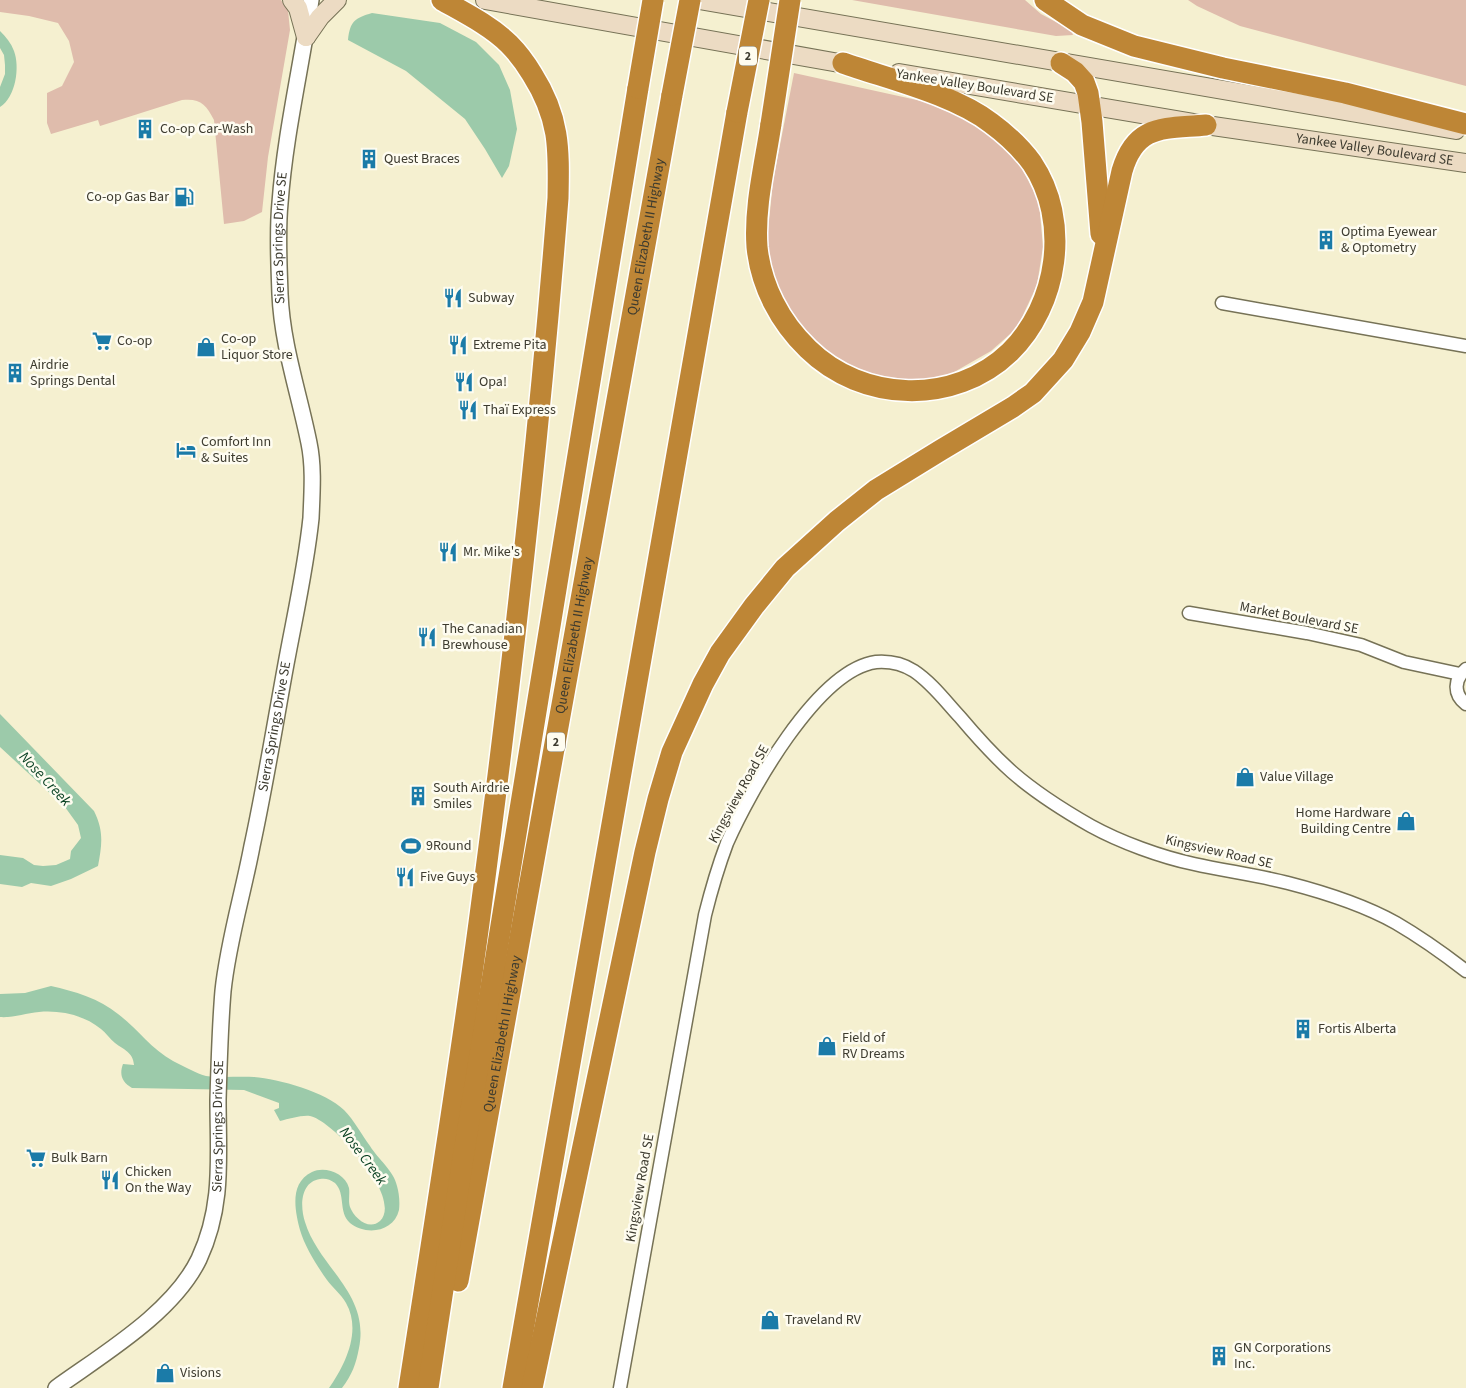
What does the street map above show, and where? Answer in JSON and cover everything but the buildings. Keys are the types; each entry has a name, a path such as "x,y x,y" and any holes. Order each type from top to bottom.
{"highway":[{"path":"409,1388 462,1046 500,759 524,556 559,189 559,159 554,121 538,84 524,61 509,44 490,29 442,0"},
{"path":"428,1388 463,1158 654,0"},
{"name":"Queen Elizabeth II Highway","path":"439,1388 690,0"},
{"name":"2","path":"513,1388 737,112 759,0"},
{"path":"790,0 770,124 757,224 759,258 770,297 796,337 831,369 853,380 901,391 926,390 946,386 971,377 995,364 1027,332 1041,309 1048,290 1053,268 1055,245 1050,203 1040,178 1033,164 1008,137 972,110 919,89 842,63"},
{"path":"1045,0 1082,25 1134,46 1223,68 1345,93 1466,124"},
{"path":"1062,63 1075,72 1084,82 1090,105 1103,251"},
{"path":"532,1388 644,852 672,752 703,684 720,653 754,606 785,568 837,521 876,490 1013,408 1048,377 1063,360 1080,332 1092,302 1125,161 1136,142 1144,135 1155,130 1206,126"}],"main road":[{"path":"292,0 298,8 306,37"},
{"path":"306,37 320,16 337,0"},
{"name":"Yankee Valley Boulevard SE","path":"485,0 1206,126 1466,163"},
{"path":"699,0 1466,132"}],"street":[{"name":"Sierra Springs Drive SE","path":"56,1388 164,1307 198,1262 216,1212 219,1166 219,1061 223,990 259,812 311,518 311,461 309,443 292,376 282,315 279,230 286,152 311,0"},
{"path":"1222,303 1466,346"},
{"name":"Market Boulevard SE","path":"1189,613 1308,633 1361,645 1404,662 1463,671"},
{"name":"Kingsview Road SE","path":"620,1388 697,957 715,876 728,841 778,751 825,692 846,673 861,665 890,662 916,672 1010,770 1051,802 1092,827 1157,854 1190,864 1287,883 1344,901 1394,922 1444,954 1466,971"},
{"path":"1463,671 1456,688 1466,704"}],"shaded area":[{"path":"0,0 281,0 288,10 290,30 268,157 262,212 244,221 224,224 214,120 205,106 198,101 182,100 100,126 98,120 51,134 47,123 47,93 62,86 74,62 69,41 58,23 0,12"},
{"path":"852,0 1025,0 1041,14 1071,30 1073,35 1056,36"},
{"path":"1188,0 1466,0 1466,86 1240,26"},
{"path":"794,73 935,104 981,126 1021,166 1039,202 1043,247 1037,285 1017,328 991,351 949,375 915,381 865,374 835,362 800,333 773,280 767,241 773,181"}],"water":[{"path":"372,13 440,23 476,42 499,65 510,90 517,129 509,166 502,178 465,119 406,71 348,40 350,28 354,21"},
{"path":"0,31 13,48 17,65 13,89 10,96 0,107 0,87 5,74 5,65 4,55 0,48"},
{"name":"Nose Creek","path":"0,714 94,811 101,832 98,866 51,886 31,883 22,887 0,884 0,855 23,858 34,865 56,865 70,859 71,851 81,838 78,825 65,807 0,747"},
{"name":"Nose Creek","path":"51,986 78,993 103,1004 125,1020 165,1056 199,1073 212,1077 254,1077 276,1080 302,1088 336,1103 355,1123 395,1181 399,1201 399,1210 396,1217 386,1227 379,1230 364,1230 356,1227 346,1219 338,1187 328,1179 313,1181 305,1190 302,1203 303,1216 312,1238 350,1296 357,1312 360,1329 359,1348 353,1369 342,1388 329,1388 341,1369 350,1347 352,1336 351,1314 344,1300 323,1275 305,1243 298,1223 296,1198 300,1183 305,1177 317,1170 328,1170 339,1175 347,1183 349,1188 349,1205 358,1219 367,1224 376,1224 380,1221 385,1210 382,1195 374,1178 362,1161 334,1131 320,1121 306,1116 280,1121 274,1110 279,1108 279,1103 244,1090 132,1088 124,1081 121,1075 123,1064 134,1065 130,1054 94,1024 72,1014 47,1012 0,1017 0,994 25,993"}],"place":[{"name":"Co-op Car-Wash","path":"145,129"},
{"name":"Quest Braces","path":"369,159"},
{"name":"Co-op Gas Bar","path":"184,197"},
{"name":"Optima Eyewear & Optometry","path":"1326,240"},
{"name":"Subway","path":"453,298"},
{"name":"Co-op","path":"102,341"},
{"name":"Extreme Pita","path":"458,345"},
{"name":"Co-op Liquor Store","path":"206,347"},
{"name":"Airdrie Springs Dental","path":"15,373"},
{"name":"Opa!","path":"464,382"},
{"name":"Thaï Express","path":"468,410"},
{"name":"Comfort Inn & Suites","path":"186,450"},
{"name":"Mr. Mike's","path":"448,552"},
{"name":"The Canadian Brewhouse","path":"427,637"},
{"name":"Value Village","path":"1245,777"},
{"name":"South Airdrie Smiles","path":"418,796"},
{"name":"Home Hardware Building Centre","path":"1406,821"},
{"name":"9Round","path":"411,846"},
{"name":"Five Guys","path":"405,877"},
{"name":"Fortis Alberta","path":"1303,1029"},
{"name":"Field of RV Dreams","path":"827,1046"},
{"name":"Bulk Barn","path":"36,1158"},
{"name":"Chicken On the Way","path":"110,1180"},
{"name":"Traveland RV","path":"770,1320"},
{"name":"GN Corporations Inc.","path":"1219,1356"},
{"name":"Visions","path":"165,1373"}]}
